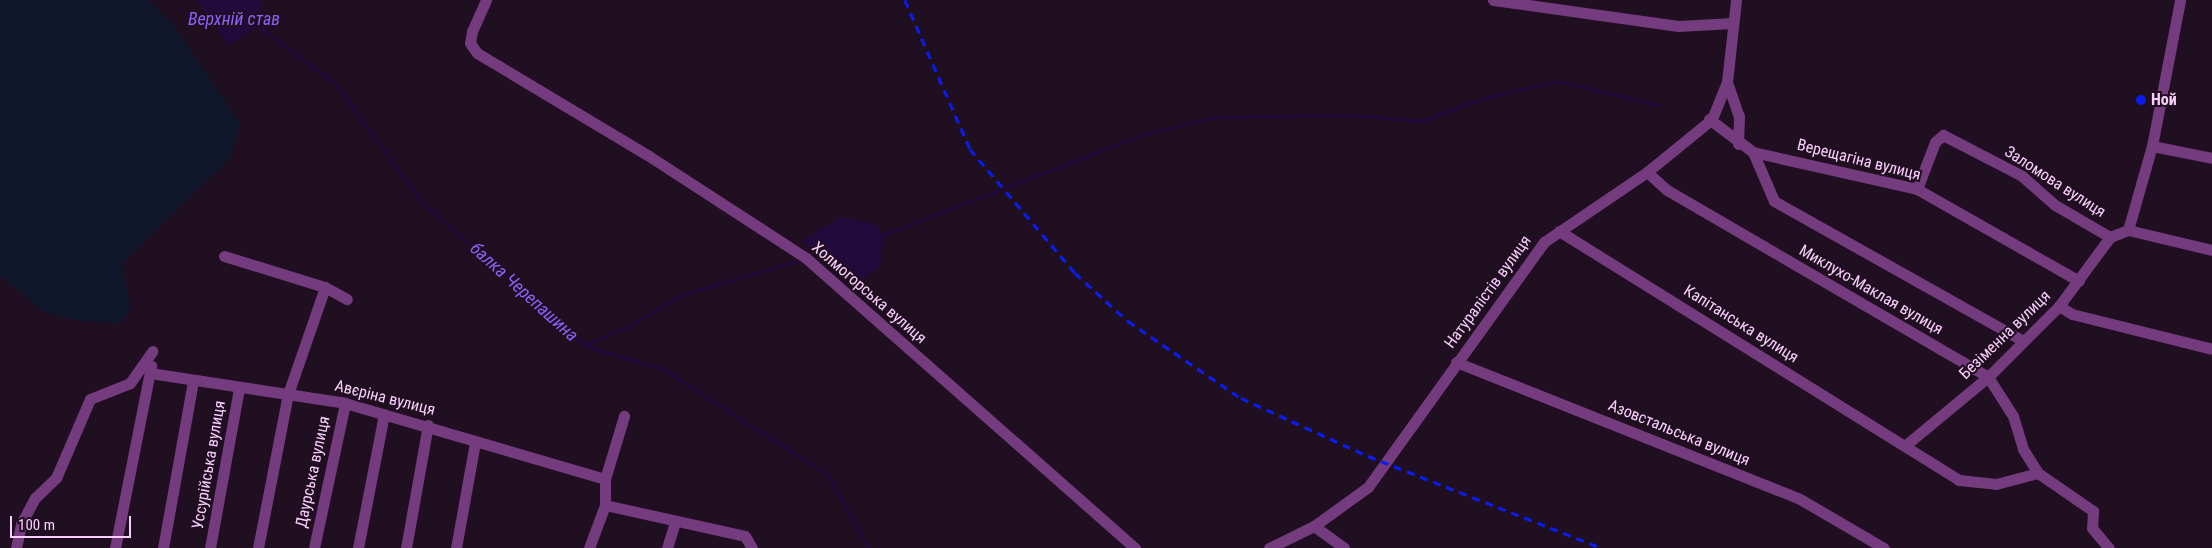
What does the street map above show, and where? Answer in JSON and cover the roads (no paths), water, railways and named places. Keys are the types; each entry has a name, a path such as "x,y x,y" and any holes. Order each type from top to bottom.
{"street":[{"path":"1493,0 1678,26 1733,23"},
{"name":"Натуралістів вулиця","path":"1269,548 1314,526 1368,487 1544,242 1647,172 1709,118 1722,101 1727,82 1736,0"},
{"path":"2180,0 2152,146 2128,230 2212,250"},
{"name":"Холмогорська вулиця","path":"483,1 472,31 470,43 477,54 648,156 806,258 1135,548"},
{"path":"1727,82 1739,116 1738,144"},
{"name":"Верещагіна вулиця","path":"1709,118 1738,144 1753,152 1917,189 2079,281"},
{"name":"Заломова вулиця","path":"1917,189 1935,142 1943,135 1951,137 2022,176 2055,205 2110,237 2128,230"},
{"path":"2152,146 2212,158"},
{"path":"1753,152 1774,201 2023,342"},
{"name":"Миклухо-Маклая вулиця","path":"1647,172 1667,190 1988,377 2014,416 2023,449 2038,473"},
{"name":"Капітанська вулиця","path":"1559,231 1907,444 1959,480 1996,484 2038,473"},
{"name":"Безіменна вулиця","path":"1907,444 1988,377 2060,306 2110,237"},
{"path":"224,256 326,287 348,299"},
{"path":"258,548 288,394 326,287"},
{"path":"2060,306 2072,314 2212,349"},
{"path":"16,548 21,524 35,498 56,478 90,399 130,383 152,351 150,373 115,548"},
{"name":"Азовстальська вулиця","path":"1456,362 1800,499 1884,548"},
{"name":"Авєріна вулиця","path":"150,373 193,382 344,403 428,425 475,442 605,480"},
{"name":"Уссурійська вулиця","path":"163,548 193,382"},
{"name":"Уссурійська вулиця","path":"210,548 239,388"},
{"name":"Даурська вулиця","path":"314,548 344,403"},
{"path":"358,548 384,414"},
{"path":"589,548 605,505 605,480 624,416"},
{"path":"406,548 428,425"},
{"path":"456,548 475,442"},
{"path":"2038,473 2093,511 2092,528 2110,548"},
{"path":"605,505 745,536 752,547"},
{"path":"667,548 675,522"},
{"path":"1314,526 1344,548"}],"water":[{"name":"Верхній став","path":"196,0 261,0 258,26 229,45"},
{"path":"840,217 877,225 883,238 881,266 856,283 801,241"}],"waterway":[{"name":"балка Черепашина","path":"256,25 335,83 422,202 584,345 665,370 828,475 869,548"},
{"path":"880,236 1142,135 1215,117 1350,115 1421,121 1485,98 1557,81 1659,105"},
{"path":"584,345 625,328 682,295 800,260"}],"railway":[{"path":"905,0 970,149 1075,273 1128,321 1241,398 1368,456 1602,548"}],"place":[{"name":"Ной","path":"2141,100"}]}
